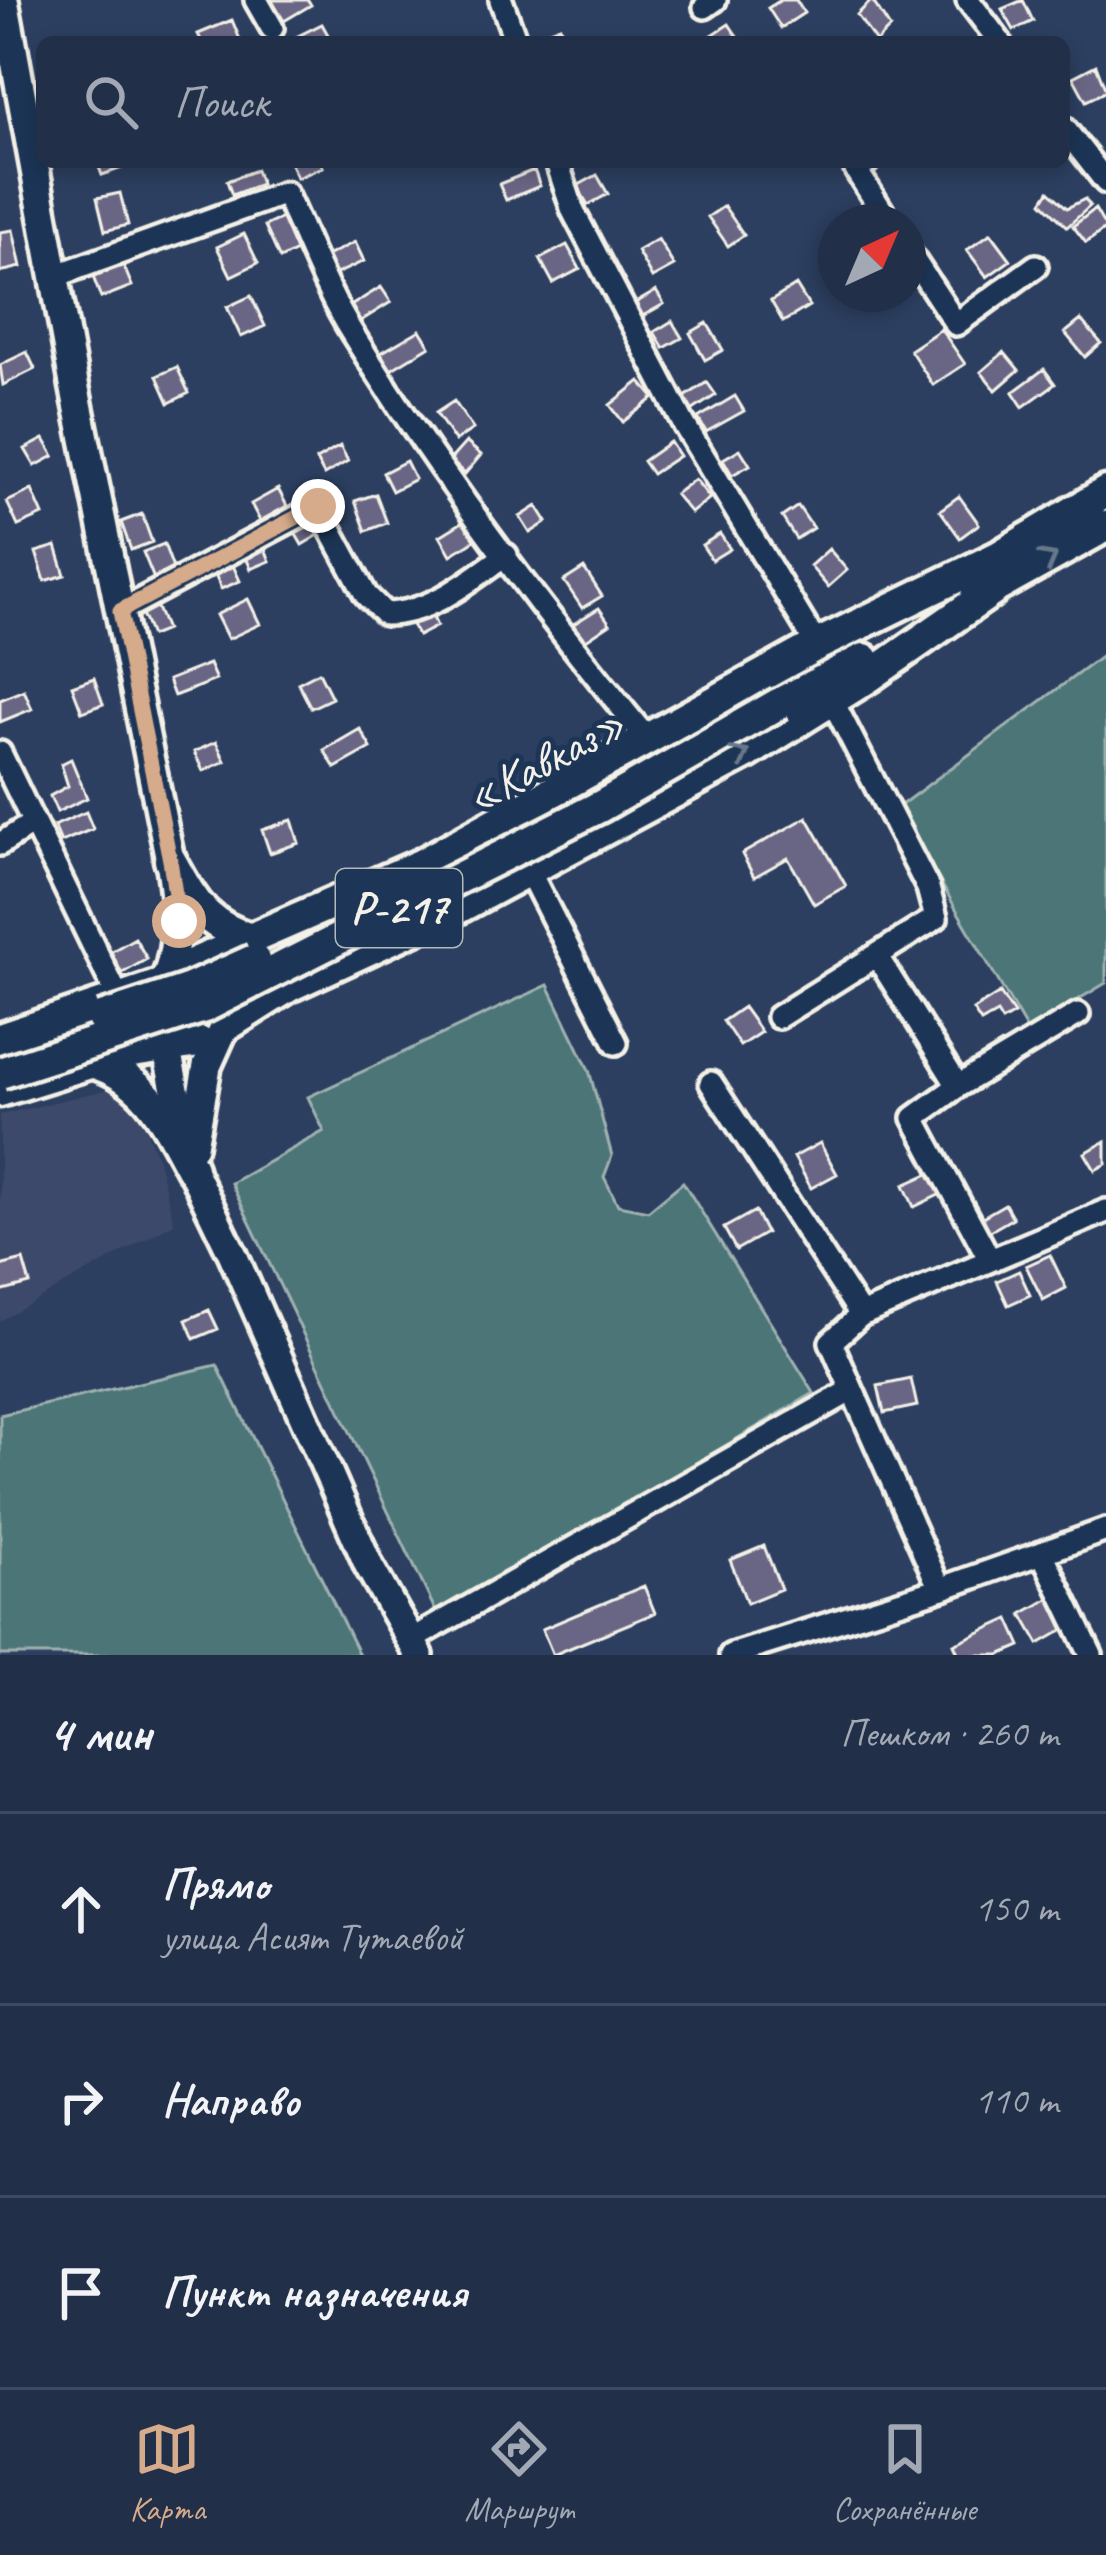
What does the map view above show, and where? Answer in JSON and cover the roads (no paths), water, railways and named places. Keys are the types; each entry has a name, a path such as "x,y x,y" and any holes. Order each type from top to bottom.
{"highway":[{"name":"«Кавказ»","path":"0,1073 204,1007 601,806 1106,492"},
{"name":"«Кавказ»","path":"0,1052 190,989 272,952 992,591 1106,526"},
{"name":"Р-217","path":"250,939 420,865 818,645 1004,554"},
{"path":"229,1024 289,986 456,909 747,753 992,591"},
{"path":"170,860 197,908 219,928 250,939"},
{"path":"0,1039 191,972 250,939"},
{"path":"0,1091 140,1049 199,1042"},
{"path":"92,1062 116,1069 150,1097 190,1168"}],"main road":[{"path":"4,0 191,972"},
{"path":"170,860 179,921 176,952 191,972 235,1000 229,1024 207,1066 195,1114 190,1168"},
{"path":"191,972 159,994 190,1168 369,1566 415,1648"},
{"path":"160,1016 175,1036 199,1042 211,1040 229,1024"}],"street":[{"path":"256,0 272,28"},
{"path":"501,0 514,36"},
{"path":"968,0 995,36"},
{"path":"1070,136 1106,182"},
{"path":"558,168 573,211 685,426 818,645"},
{"path":"859,168 878,204"},
{"path":"55,276 285,193 350,330 506,556 648,740"},
{"path":"926,278 956,324 1036,266"},
{"path":"120,611 318,506 366,595 385,614 405,614 448,594 506,556"},
{"path":"778,1017 936,918 928,889 832,700"},
{"path":"0,753 118,999"},
{"path":"0,844 33,823"},
{"path":"529,871 616,1043"},
{"path":"878,958 958,1086"},
{"path":"990,1260 914,1118 1078,1014"},
{"path":"711,1083 861,1315"},
{"path":"940,1589 831,1342 861,1315 1106,1211"},
{"path":"415,1648 852,1390"},
{"path":"731,1655 1106,1530"},
{"path":"1042,1553 1091,1655"}]}
